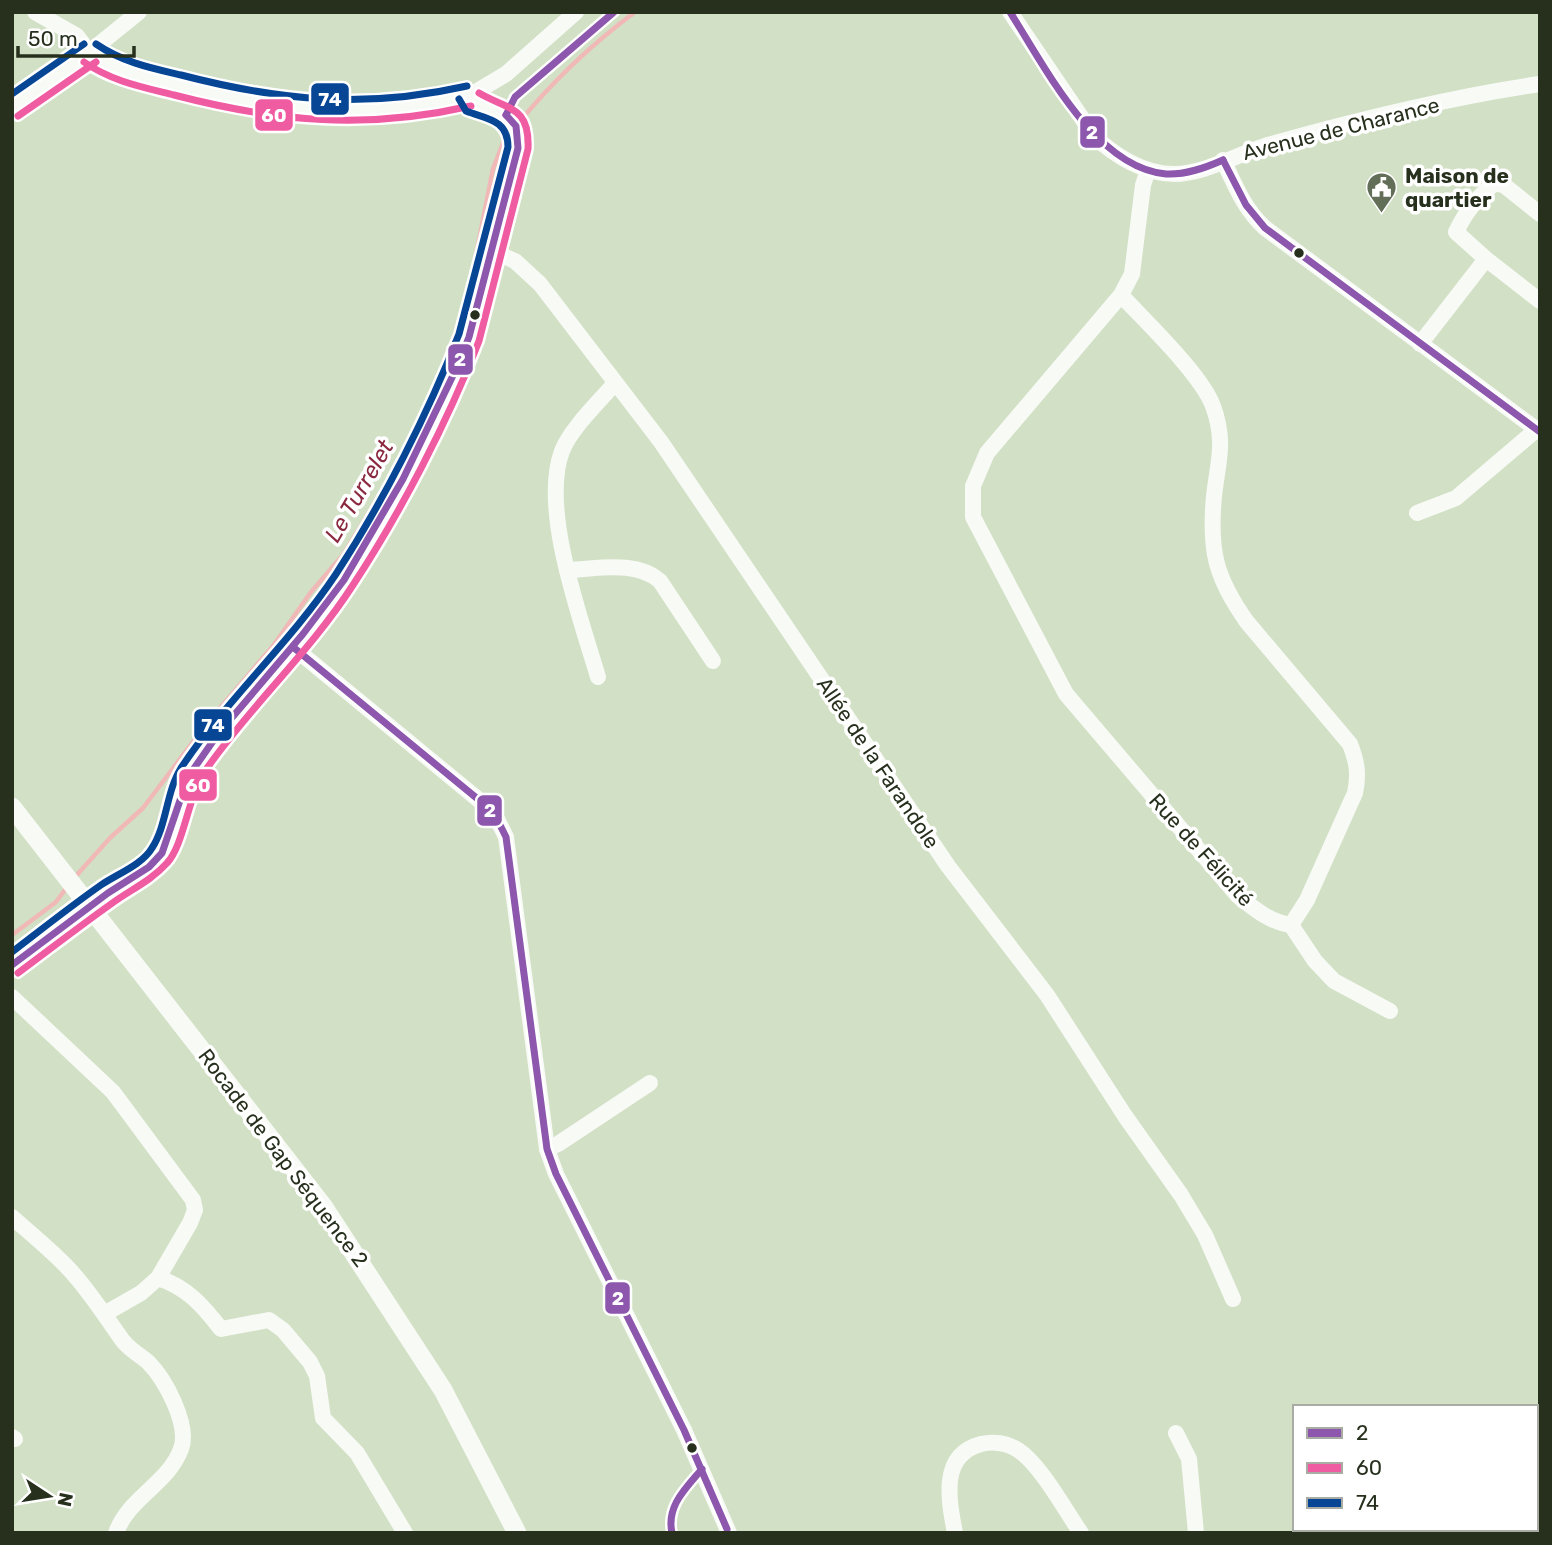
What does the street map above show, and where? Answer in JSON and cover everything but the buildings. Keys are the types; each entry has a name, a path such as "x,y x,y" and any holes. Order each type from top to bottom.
{"main road":[{"name":"Rocade de Gap Séquence 2","path":"12,807 323,1206 443,1390 517,1533"}],"street":[{"path":"35,12 77,36 90,53 113,68 217,96 288,107 348,112 431,106 469,96 506,74 576,12"},
{"path":"12,107 90,53 139,12"},
{"name":"Avenue de Charance","path":"1010,12 1094,136 1123,159 1159,173 1190,173 1272,144 1333,128 1436,104 1540,85"},
{"path":"12,965 108,892 149,867 162,853 188,777 218,734 293,647 344,580 402,479 464,350 476,315 518,148 515,126 497,111 471,102 469,96"},
{"path":"1223,160 1240,197 1260,223 1538,431 1456,498 1417,513"},
{"name":"Rue de Félicité","path":"1148,170 1143,185 1132,274 1121,295 987,453 973,486 973,517 1066,694 1238,896 1261,915 1278,923 1291,925"},
{"path":"1540,214 1504,186 1496,183 1488,188 1456,232 1540,301"},
{"name":"Allée de la Farandole","path":"492,251 514,261 540,284 661,442 948,866 1046,995 1125,1116 1181,1195 1205,1235 1233,1299"},
{"path":"1420,344 1486,259"},
{"path":"1121,295 1200,383 1213,405 1221,439 1213,530 1213,553 1220,578 1247,621 1350,744 1357,761 1358,779 1355,793 1307,900 1291,925 1315,961 1334,981 1390,1011"},
{"path":"598,677 559,539 558,471 562,451 572,435 615,383"},
{"path":"567,570 636,568 650,572 660,581 713,661"},
{"path":"293,647 485,805 502,828 511,859 547,1149 556,1174 684,1430 729,1533"},
{"path":"12,997 113,1092 193,1200 195,1210 190,1223 159,1278 141,1293 106,1313"},
{"path":"547,1149 650,1083"},
{"path":"12,1217 68,1268 106,1313 125,1344 149,1363 169,1393 184,1429 182,1447 172,1466 126,1512 116,1533"},
{"path":"159,1278 176,1284 204,1307 221,1329 269,1320 283,1330 313,1369 323,1418 357,1453 405,1533"},
{"path":"1176,1433 1189,1459 1196,1533"},
{"path":"955,1533 948,1494 951,1472 960,1457 975,1446 988,1443 1006,1445 1018,1450 1034,1464 1081,1533"}],"waterway":[{"name":"Le Turrelet","path":"517,125 573,65 635,12"},
{"name":"Le Turrelet","path":"75,877 110,838 143,808 208,722 273,646 311,592 343,555 388,482 454,345 473,270 493,169 503,143 512,132"},
{"name":"Le Turrelet","path":"12,935 56,902 67,887"}],"transit line":[{"name":"2","path":"506,115 515,97 614,12"},
{"name":"2","path":"1010,12 1074,111 1116,154 1140,167 1166,174 1195,170 1223,160"},
{"name":"74","path":"12,94 84,44"},
{"name":"74","path":"96,44 126,60 148,67 218,84 289,96 323,99 393,98 467,86"},
{"name":"60","path":"84,62 116,79 139,86 212,104 286,117 322,120 395,118 471,106"},
{"name":"60","path":"18,116 96,62"},
{"name":"60","path":"18,973 167,863 178,845 194,793 205,771 336,610 371,557 422,466 479,341 528,149 528,135 521,117 515,111 479,93"},
{"name":"74","path":"12,952 90,893 148,854 161,829 172,787 181,768 218,718 299,624 336,574 404,457 459,334 508,147 507,138 500,125 466,111 459,99"},
{"name":"2","path":"12,965 108,893 149,867 162,853 188,777 218,734 303,634 344,580 403,479 469,337 518,148 516,126 506,115"},
{"name":"2","path":"1223,160 1246,205 1265,228 1540,432"},
{"name":"2","path":"293,647 485,805 497,819 506,837 547,1149 556,1174 684,1430 727,1529"},
{"name":"2","path":"672,1533 675,1506 684,1490 702,1469"}],"place":[{"name":"Maison de quartier","path":"1382,215"}]}
